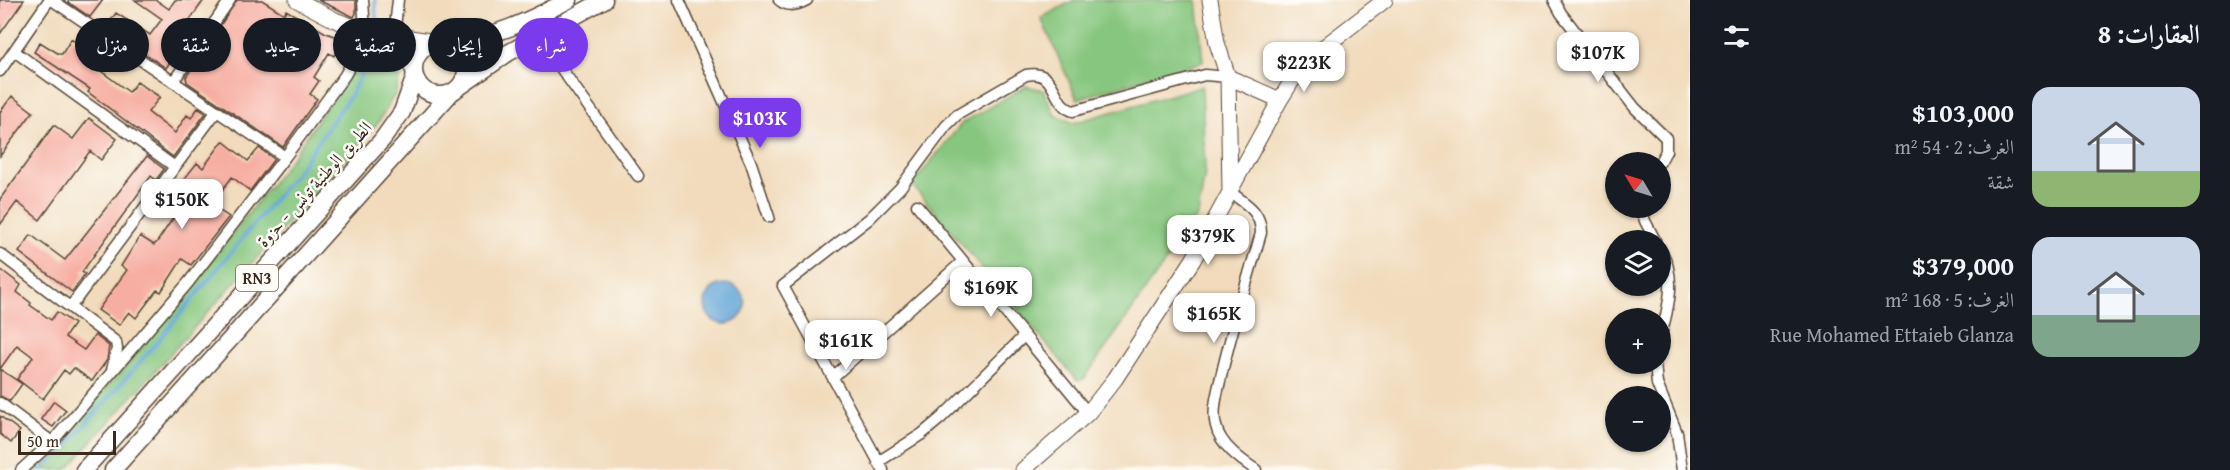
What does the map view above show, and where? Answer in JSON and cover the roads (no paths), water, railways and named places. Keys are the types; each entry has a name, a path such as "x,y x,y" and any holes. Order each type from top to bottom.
{"main road":[{"path":"503,32 569,0"},
{"name":"RN3","path":"571,18 604,0"},
{"name":"RN3","path":"414,73 418,55 422,49 428,47"},
{"name":"RN3","path":"113,470 455,90 515,49"},
{"path":"414,73 425,91 434,94 455,90 463,82 465,72"},
{"name":"الطريق الوطنية تونس - حزوة","path":"84,470 382,140 409,98 414,73"},
{"path":"285,246 301,259"}],"street":[{"path":"0,71 51,0 285,157"},
{"path":"173,82 230,0"},
{"path":"297,0 333,19"},
{"path":"363,0 372,18"},
{"path":"388,18 398,0"},
{"path":"679,0 751,164 769,217"},
{"path":"779,0 788,5 799,5 807,0"},
{"path":"1210,0 1217,43 1227,77 1230,192"},
{"path":"1023,470 1088,413 1115,379 1193,260 1298,71 1320,50 1385,0"},
{"path":"1554,0 1561,13 1635,108 1666,138 1665,152"},
{"path":"14,51 175,167"},
{"path":"21,470 52,442 188,283 285,157 347,72"},
{"path":"564,72 638,176"},
{"path":"1024,336 941,418 881,466 783,286 877,211 900,188 946,126 957,115 1026,75 1033,74 1046,78 1063,106 1073,111 1205,75 1227,77 1280,100"},
{"path":"71,306 216,112"},
{"path":"1230,192 1252,208 1261,222 1261,233 1227,351 1217,397 1215,420 1216,429 1222,439 1242,461 1256,470"},
{"path":"917,205 1088,413"},
{"path":"0,254 116,342 117,350 111,373"},
{"path":"833,377 963,261"},
{"path":"1656,374 1657,384 1677,433 1682,470"},
{"path":"0,403 52,442"}],"water":[{"path":"725,284 733,285 739,290 744,296 744,312 739,318 733,323 725,324 717,323 711,318 706,312 705,304 706,296 711,290 717,285"}],"waterway":[{"path":"375,0 376,18"},
{"path":"41,470 64,449 154,346 297,172 350,96 363,72"}]}
